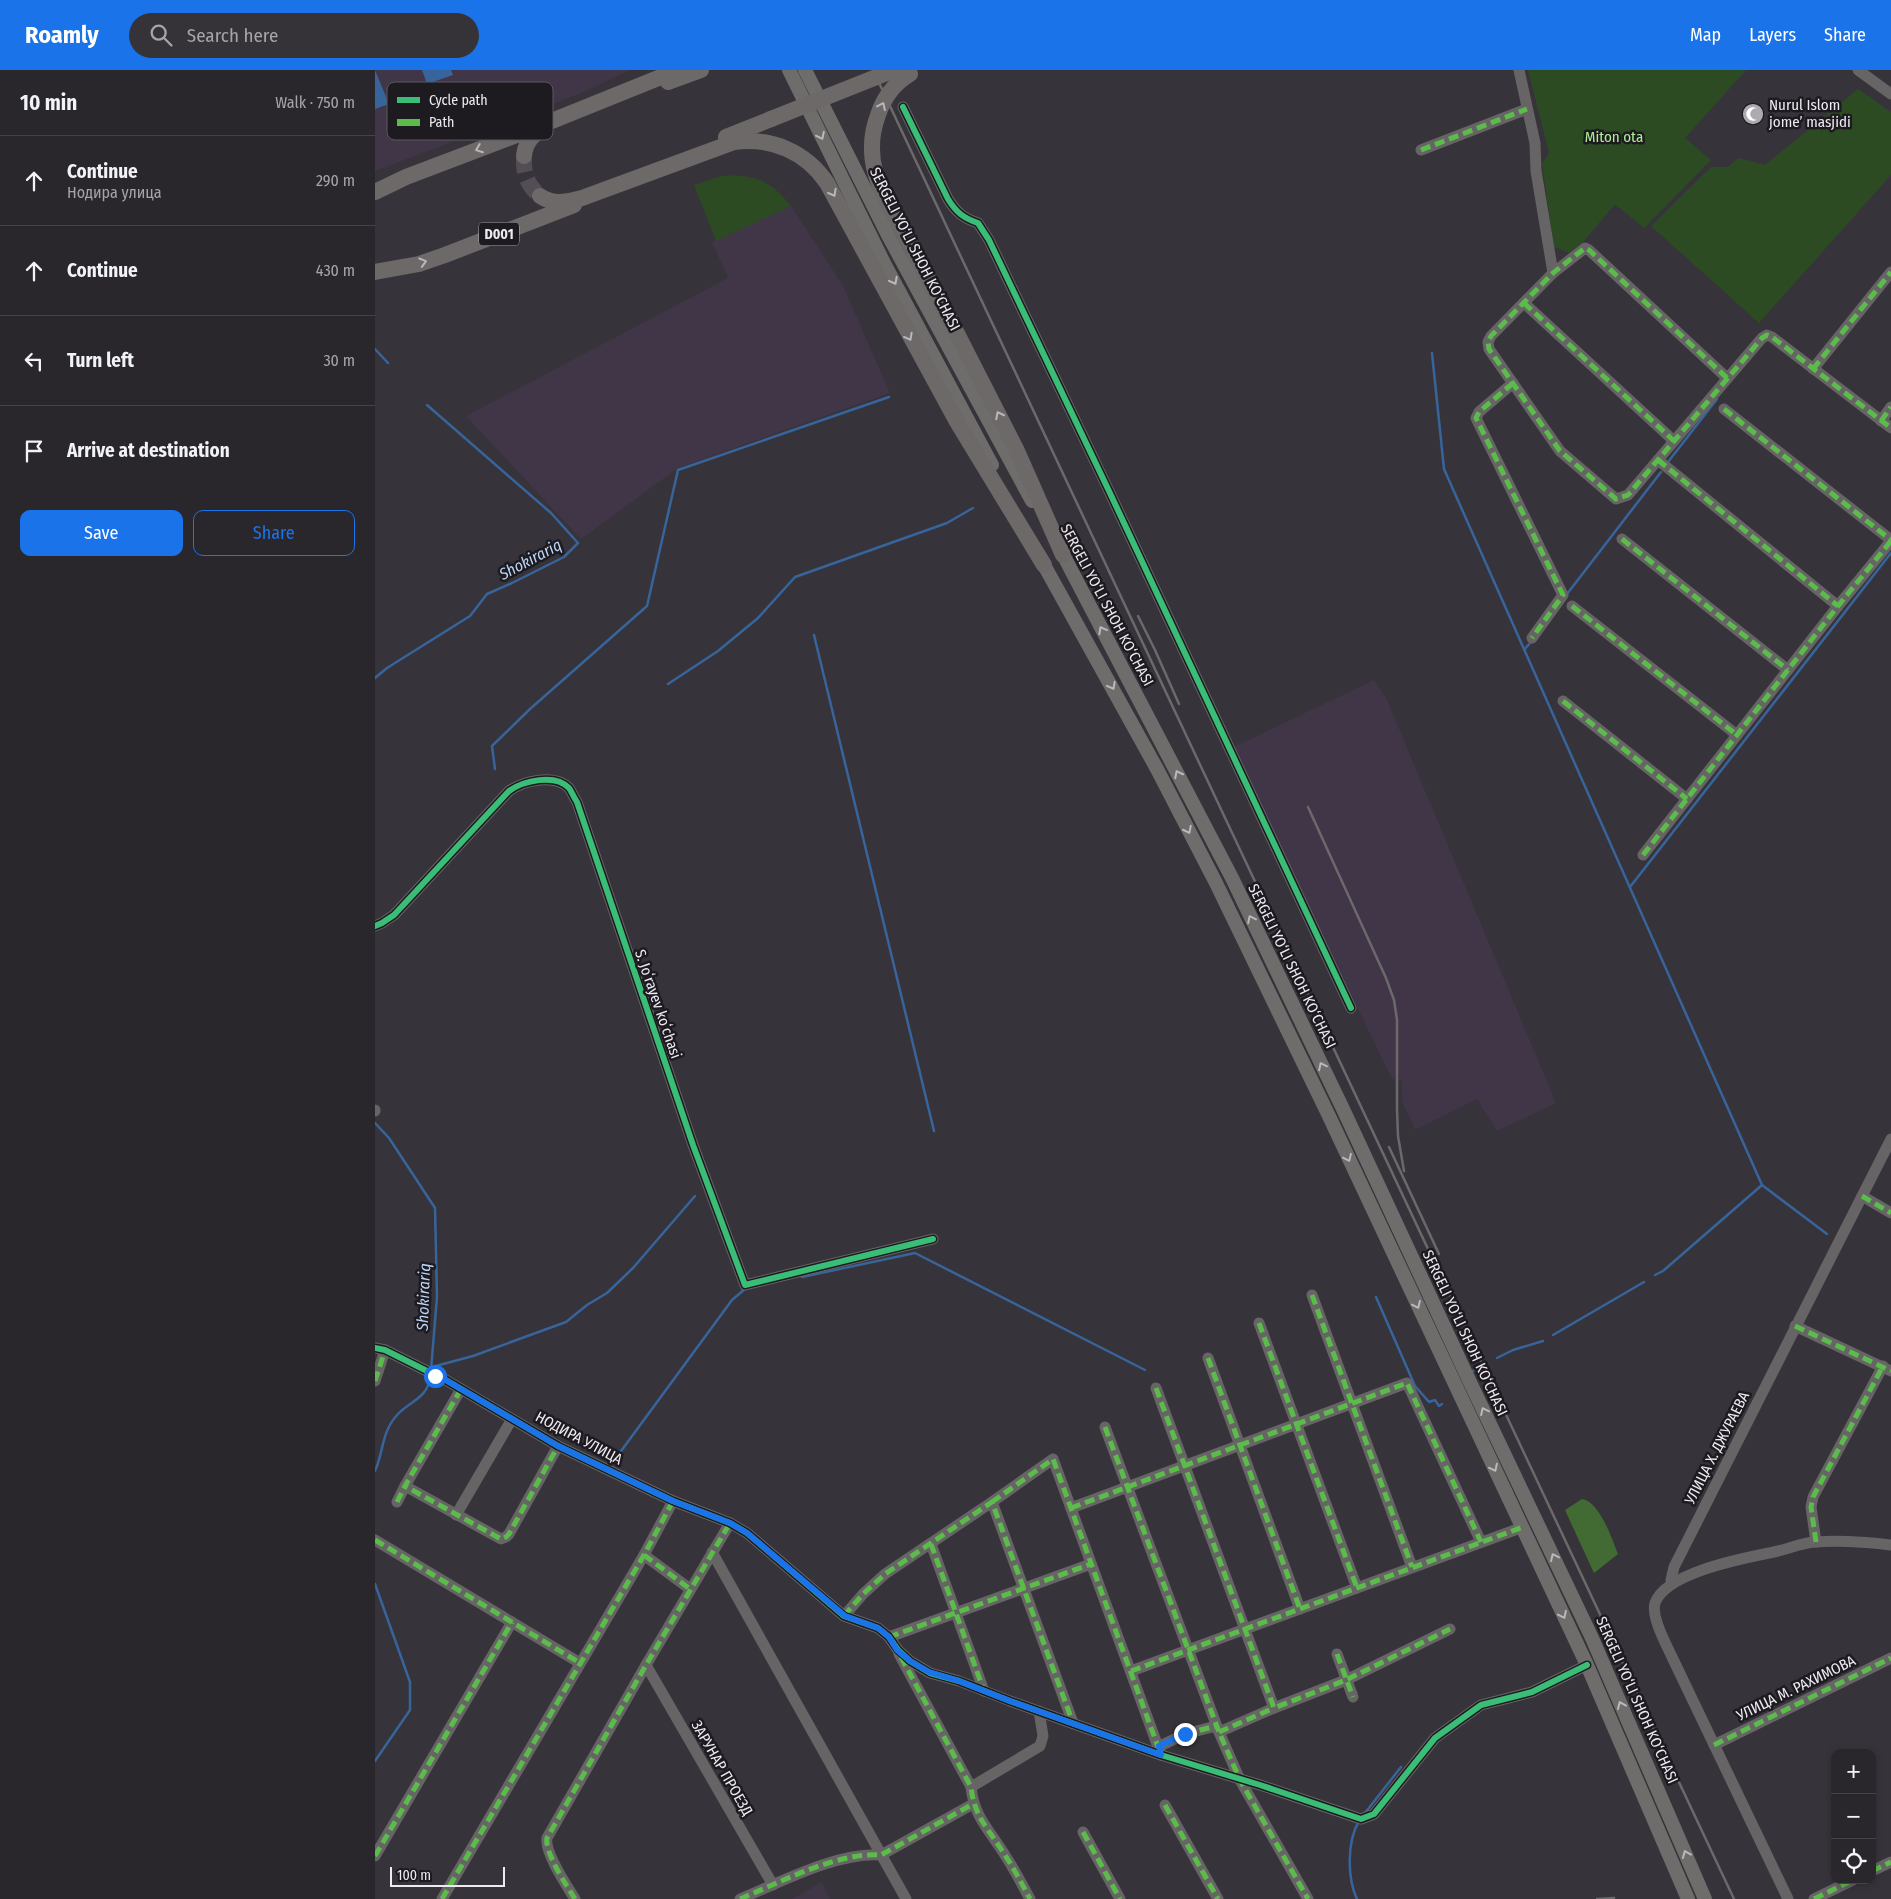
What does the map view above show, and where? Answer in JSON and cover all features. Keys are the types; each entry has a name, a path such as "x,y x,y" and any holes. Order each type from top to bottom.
{"highway":[{"path":"553,120 678,70"},
{"path":"553,123 573,112 701,70"},
{"name":"D001","path":"375,272 419,264 445,255 620,185 691,150 894,70"},
{"path":"914,72 893,88 880,109 872,132 872,162 880,190 945,310 1017,451 1063,555"},
{"path":"375,192 406,177 501,140"},
{"path":"523,156 526,144 530,140"},
{"path":"540,196 551,202 567,202 582,198 723,145 745,140 763,141 779,145 801,156 821,175 830,188 955,420 1043,565"}],"main road":[{"name":"SERGELI YO‘LI SHOH KO‘CHASI","path":"789,70 884,263 1043,565 1148,752 1220,892 1332,1123 1523,1527 1587,1665 1688,1899"},
{"name":"SERGELI YO‘LI SHOH KO‘CHASI","path":"805,70 889,237 1008,458 1063,555 1232,878 1589,1630 1705,1899"}],"street":[{"path":"1519,70 1535,143 1535,171 1553,274"},
{"path":"1858,70 1891,94"},
{"path":"903,108 948,199 956,211 965,218 978,223 989,240 1109,491 1351,1008"},
{"path":"1421,150 1527,109"},
{"path":"1727,378 1585,248 1553,274 1491,336 1488,342 1489,349 1560,451 1616,499 1628,495 1727,378 1762,338 1767,335 1773,337 1891,428"},
{"path":"1813,368 1891,272"},
{"path":"1524,303 1674,441"},
{"path":"1513,383 1479,412 1476,418 1563,595 1532,638"},
{"path":"1881,421 1891,407"},
{"path":"1643,855 1891,541 1724,409"},
{"path":"1658,460 1838,606"},
{"path":"1622,539 1788,670"},
{"path":"1572,606 1737,735"},
{"path":"1563,701 1687,800"},
{"name":"S. Joʻrayev koʻchasi","path":"375,926 394,915 509,791 531,781 553,781 565,785 577,802 693,1145 745,1285 933,1239"},
{"name":"УЛИЦА Х. ДЖУРАЕВА","path":"1672,1584 1674,1567 1891,1138"},
{"path":"1861,1196 1891,1213"},
{"path":"1312,1295 1412,1567"},
{"path":"1259,1324 1357,1588"},
{"path":"1795,1326 1887,1368 1813,1497 1811,1507 1816,1542"},
{"path":"375,1382 380,1349"},
{"name":"НОДИРА УЛИЦА","path":"380,1349 435,1376 439,1376 558,1446 673,1501 730,1523 747,1533 845,1616"},
{"path":"1208,1358 1300,1608"},
{"path":"1071,1508 1407,1383 1481,1542"},
{"path":"1156,1388 1274,1708"},
{"path":"397,1502 461,1389"},
{"path":"456,1515 512,1419"},
{"path":"1105,1427 1217,1729 1240,1780 1307,1899"},
{"path":"405,1486 501,1540 506,1537 558,1446"},
{"path":"1030,1899 1001,1848 984,1825 973,1804 971,1787 889,1637 878,1628 845,1616 863,1594 885,1574 1053,1459 1160,1751"},
{"path":"442,1899 644,1555 673,1501"},
{"path":"992,1502 1073,1723"},
{"path":"575,1899 547,1848 547,1838 645,1665 730,1523"},
{"path":"1131,1671 1523,1527"},
{"path":"375,1540 580,1663"},
{"path":"1788,1899 1672,1657 1655,1616 1654,1608 1664,1590 1672,1584 1687,1576 1736,1559 1816,1542 1871,1542 1891,1545"},
{"path":"931,1544 984,1691"},
{"path":"712,1552 906,1899"},
{"path":"644,1555 690,1589"},
{"path":"889,1637 1091,1564"},
{"path":"375,1856 512,1622"},
{"path":"1160,1751 1185,1734 1217,1729 1346,1680 1450,1629"},
{"path":"897,1650 910,1661 929,1672 959,1681 1039,1712 1160,1751 1240,1780 1362,1818 1374,1814 1435,1738 1481,1705 1532,1692 1587,1665"},
{"path":"1337,1654 1353,1697"},
{"name":"УЛИЦА М. РАХИМОВА","path":"1714,1745 1891,1658"},
{"name":"ЗАРУНАР ПРОЕЗД","path":"645,1665 773,1885"},
{"path":"971,1787 1041,1746 1043,1736 1039,1712"},
{"path":"740,1899 839,1859 864,1854 881,1855 973,1804"},
{"path":"1165,1805 1218,1899"},
{"path":"1083,1832 1120,1899"},
{"path":"1876,1869 1891,1862"},
{"path":"1814,1899 1845,1884"}],"shaded area":[{"path":"375,70 630,70 553,104 553,82 387,82 387,140 457,140 375,171"},
{"path":"791,206 843,286 890,393 678,468 581,539 466,416 728,278 712,242"},
{"path":"1374,680 1387,699 1556,1103 1497,1131 1477,1099 1415,1130 1402,1101 1402,1081 1392,1079 1232,748"},
{"path":"821,1882 830,1899 791,1899 798,1896"}],"green space":[{"name":"Miton ota","path":"1528,70 1746,70 1685,138 1711,160 1644,228 1615,204 1573,254 1554,247 1542,164 1549,153"},
{"path":"1858,89 1891,112 1891,175 1759,323 1651,226 1711,167 1728,167 1738,158 1765,165"},
{"path":"721,176 743,176 761,180 776,190 791,206 716,241 694,185"},
{"path":"1582,1499 1594,1507 1600,1514 1618,1554 1594,1573 1565,1510"}],"water":[{"path":"375,70 387,99 387,105 375,109"},
{"path":"422,70 451,70 453,75 433,82 426,82"}],"waterway":[{"name":"Shokirariq","path":"375,349 388,363"},
{"path":"1432,353 1444,469 1762,1185 1827,1234"},
{"path":"495,769 492,746 530,709 647,606 678,470 889,397"},
{"path":"1668,462 1717,399"},
{"name":"Shokirariq","path":"375,678 387,668 470,616 487,594 564,557 578,543 551,513 427,405"},
{"path":"1567,594 1661,472"},
{"path":"668,684 718,651 758,618 795,577 947,523 973,508"},
{"path":"1630,887 1891,553"},
{"path":"814,635 934,1131"},
{"path":"1524,650 1531,642"},
{"name":"Shokirariq","path":"375,1123 389,1138 435,1208 437,1297 431,1370"},
{"path":"1655,1275 1663,1271 1762,1185"},
{"path":"432,1367 473,1356 566,1322 587,1305 607,1293 633,1268 695,1196"},
{"path":"802,1277 915,1253 1145,1370"},
{"path":"1553,1335 1644,1282"},
{"path":"613,1462 732,1300 745,1289"},
{"path":"1376,1297 1415,1386 1429,1402 1435,1400 1439,1406 1442,1404"},
{"path":"1497,1358 1513,1350 1543,1341"},
{"path":"1471,1372 1478,1368"},
{"name":"Shokirariq","path":"375,1471 388,1428 398,1414 422,1395 429,1384 430,1377"},
{"name":"Shokirariq","path":"375,1584 410,1682 410,1710 375,1761"},
{"path":"1365,1813 1401,1767"},
{"path":"1357,1899 1351,1881 1350,1849 1359,1821"}],"tunnel":[{"path":"524,156 524,168 527,178 532,188 540,196"}],"railway":[{"path":"873,70 1734,1899"},
{"path":"1138,616 1179,704"},
{"path":"1308,807 1386,978 1394,1000 1397,1020 1398,1136 1404,1171"},
{"path":"1389,1147 1439,1254"},
{"path":"1597,1899 1614,1898"}],"marked path":[{"path":"1421,150 1527,109"},
{"path":"1727,378 1585,248 1553,273 1491,336 1488,342 1489,349 1560,451 1616,499 1628,495 1762,338 1767,335 1891,428"},
{"path":"1813,369 1891,272"},
{"path":"1524,303 1674,441"},
{"path":"1513,383 1479,412 1476,418 1563,595 1532,638"},
{"path":"1881,421 1891,407"},
{"path":"1724,409 1891,540"},
{"path":"1658,460 1838,606"},
{"path":"1622,539 1788,670"},
{"path":"1643,855 1891,541"},
{"path":"1572,606 1737,735"},
{"path":"1563,701 1687,799"},
{"path":"1862,1196 1891,1213"},
{"path":"1312,1295 1412,1567"},
{"path":"1259,1323 1357,1588"},
{"path":"1795,1326 1891,1371"},
{"path":"375,1381 385,1350"},
{"path":"1208,1358 1300,1609"},
{"path":"1816,1542 1811,1507 1813,1497 1883,1366"},
{"path":"1071,1508 1407,1383 1481,1542"},
{"path":"1156,1388 1274,1708 1346,1680 1450,1629"},
{"path":"461,1389 405,1486 501,1539 509,1534 558,1446"},
{"path":"1105,1427 1219,1732 1240,1780 1308,1899"},
{"path":"992,1502 1053,1459 1161,1755"},
{"path":"397,1502 405,1486"},
{"path":"442,1899 644,1555 673,1501"},
{"path":"844,1616 863,1594 885,1574 992,1502 1073,1723"},
{"path":"575,1899 552,1860 547,1838 730,1523"},
{"path":"1131,1671 1523,1527"},
{"path":"375,1540 580,1663"},
{"path":"931,1544 984,1691"},
{"path":"644,1555 690,1589"},
{"path":"889,1637 1091,1564"},
{"path":"375,1856 512,1622"},
{"path":"1337,1654 1353,1697"},
{"path":"901,1657 971,1787 981,1820 1009,1861 1030,1899"},
{"path":"1714,1745 1891,1658"},
{"path":"1219,1732 1274,1708"},
{"path":"1158,1747 1185,1734 1216,1726"},
{"path":"740,1899 828,1863 864,1855 881,1855 973,1804"},
{"path":"1165,1805 1218,1899"},
{"path":"1083,1832 1120,1899"},
{"path":"1876,1869 1891,1862"},
{"path":"1814,1899 1845,1884"}],"cycle path":[{"path":"903,107 948,199 960,214 978,223 989,240 1109,491 1351,1008"},
{"path":"375,926 394,915 509,791 522,784 539,780 563,783 569,788 577,802 693,1145 745,1285 933,1239"},
{"path":"375,1348 385,1350 439,1376 558,1446 673,1501 730,1523 747,1533 844,1616 878,1628 889,1637 898,1650 910,1661 930,1673 959,1681 1161,1755 1260,1785 1361,1819 1374,1814 1435,1738 1481,1705 1532,1692 1587,1665"}],"place":[{"name":"Nurul Islom jome’ masjidi","path":"1753,114"}],"route":[{"path":"435,1376 439,1376 558,1446 599,1467 673,1501 730,1523 747,1533 845,1616 878,1628 889,1637 897,1650 910,1661 929,1672 959,1681 1161,1755 1159,1746 1185,1734"}]}
